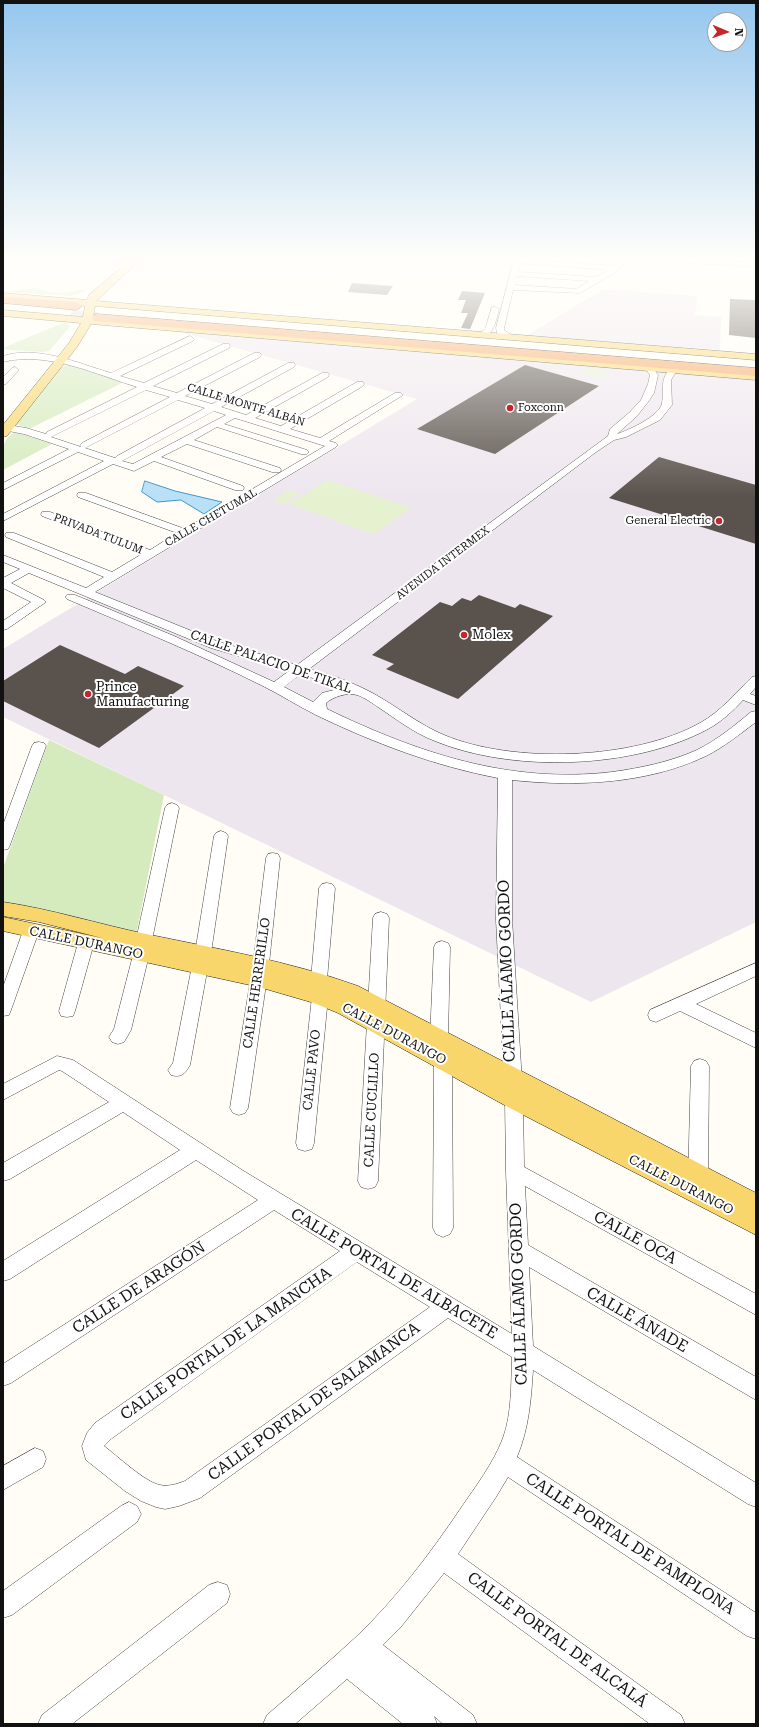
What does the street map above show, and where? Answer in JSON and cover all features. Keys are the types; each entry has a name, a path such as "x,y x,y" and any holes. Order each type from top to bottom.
{"highway":[{"path":"370,337 412,338 435,337"},
{"path":"404,337 435,345 756,372"},
{"path":"435,345 432,343 433,340 442,337"},
{"path":"451,337 756,362"},
{"path":"499,351 520,357"},
{"path":"682,351 738,360"}],"main road":[{"path":"4,427 56,359 78,337"},
{"path":"300,337 756,377"},
{"path":"510,337 756,357"},
{"name":"CALLE DURANGO","path":"3,909 51,918 142,948"},
{"name":"CALLE DURANGO","path":"3,924 86,943 142,948 202,960 260,972 319,988 346,1007 377,1014 439,1038 512,1076 698,1185 756,1224"},
{"name":"CALLE DURANGO","path":"377,1014 443,1060 514,1099 698,1185 756,1205"}],"street":[{"path":"112,376 190,339"},
{"path":"50,434 226,346"},
{"path":"3,487 257,355"},
{"name":"CALLE MONTE ALBÁN","path":"3,359 15,356 56,359 327,443"},
{"path":"3,518 115,460 291,365"},
{"name":"AVENIDA INTERMEX","path":"610,438 613,431 636,413 649,394 654,375 649,368"},
{"path":"3,382 15,370"},
{"name":"AVENIDA INTERMEX","path":"275,687 300,670 610,438 623,435 646,424 663,412 667,405 668,376 672,370"},
{"path":"248,418 325,375"},
{"path":"283,429 360,384"},
{"name":"CALLE CHETUMAL","path":"87,592 332,447 327,443 398,395"},
{"path":"4,427 26,431 80,447 115,460 130,468 136,468 235,414"},
{"path":"216,424 304,452"},
{"path":"186,440 276,470"},
{"path":"154,458 240,488"},
{"path":"82,495 186,533"},
{"name":"PRIVADA TULUM","path":"46,514 151,554"},
{"path":"10,535 113,577"},
{"name":"CALLE PALACIO DE TIKAL","path":"3,558 217,646 340,683 390,709 428,733 457,744 479,750 504,754 570,758 633,751 661,745 703,726 718,716 756,680"},
{"name":"CALLE PALACIO DE TIKAL","path":"3,568 174,641 275,687 321,712 421,753 463,766 505,775 554,778 596,778 668,765 691,757 714,746 756,715"},
{"path":"3,584 29,568"},
{"path":"3,584 40,602 3,626"},
{"path":"321,712 319,702 323,698 331,693 356,690"},
{"path":"741,695 756,701"},
{"path":"3,845 39,746"},
{"name":"CALLE ÁLAMO GORDO","path":"276,1724 356,1654 391,1619 442,1557 488,1490 504,1461 514,1438 520,1408 523,1352 515,1171 514,1099 504,919 505,775"},
{"path":"118,1036 122,1030 142,948 172,808"},
{"path":"177,1070 181,1065 202,960 221,836"},
{"name":"CALLE HERRERILLO","path":"239,1108 260,972 273,858"},
{"name":"CALLE PAVO","path":"305,1143 327,888"},
{"name":"CALLE CUCLILLO","path":"368,1181 381,918"},
{"path":"3,1010 31,931"},
{"path":"67,1011 86,943"},
{"path":"439,1038 442,947"},
{"path":"656,1015 756,969"},
{"path":"681,1004 756,1041"},
{"path":"443,1060 443,1228"},
{"name":"CALLE PORTAL DE ALBACETE","path":"3,1093 57,1063 67,1065 123,1103 356,1252 523,1352 756,1496"},
{"path":"698,1185 700,1066"},
{"path":"3,1173 123,1103"},
{"path":"3,1272 196,1150"},
{"name":"CALLE OCA","path":"515,1171 756,1305"},
{"name":"CALLE DE ARAGÓN","path":"4,1376 273,1200"},
{"name":"CALLE ÁNADE","path":"518,1250 756,1389"},
{"name":"CALLE PORTAL DE LA MANCHA","path":"180,1495 157,1496 146,1491 94,1452 92,1448 96,1437 356,1252"},
{"name":"CALLE PORTAL DE SALAMANCA","path":"180,1495 192,1490 447,1307"},
{"path":"3,1479 35,1459"},
{"name":"CALLE PORTAL DE PAMPLONA","path":"504,1461 756,1627"},
{"path":"3,1606 129,1514"},
{"name":"CALLE PORTAL DE ALCALÁ","path":"442,1557 672,1724"},
{"path":"51,1724 218,1594"},
{"path":"356,1654 424,1724"},
{"path":"356,1654 464,1724"}],"shaded area":[{"path":"196,337 235,337 756,380 756,922 591,1002 3,717 3,649 417,399"},
{"path":"534,337 720,337 720,350"}],"green space":[{"path":"30,337 62,337 49,351 9,350 3,348"},
{"path":"73,365 124,382 29,429 14,423 58,369 64,366"},
{"path":"587,368 610,374 603,378 580,372"},
{"path":"17,432 52,444 3,470 3,452 5,442 12,434"},
{"path":"328,480 411,508 373,534 289,504"},
{"path":"290,490 300,494 283,504 273,500"},
{"path":"49,740 164,795 137,930 132,932 3,904 3,868"}],"water":[{"path":"145,481 175,491 222,502 204,514 181,500 157,502 142,492"}],"building":[{"name":"Foxconn","path":"525,365 599,386 495,454 417,429"},
{"name":"General Electric","path":"659,457 756,485 756,544 609,498"},
{"name":"Molex","path":"479,595 515,608 520,604 553,616 458,699 386,669 394,664 372,655 440,602 452,606 462,598 471,601"},
{"name":"Prince Manufacturing","path":"60,645 125,674 138,666 184,686 99,748 3,701 3,681"}],"place":[{"name":"Foxconn","path":"510,408"},
{"name":"General Electric","path":"719,521"},
{"name":"Molex","path":"464,635"},
{"name":"Prince Manufacturing","path":"88,694"}]}
